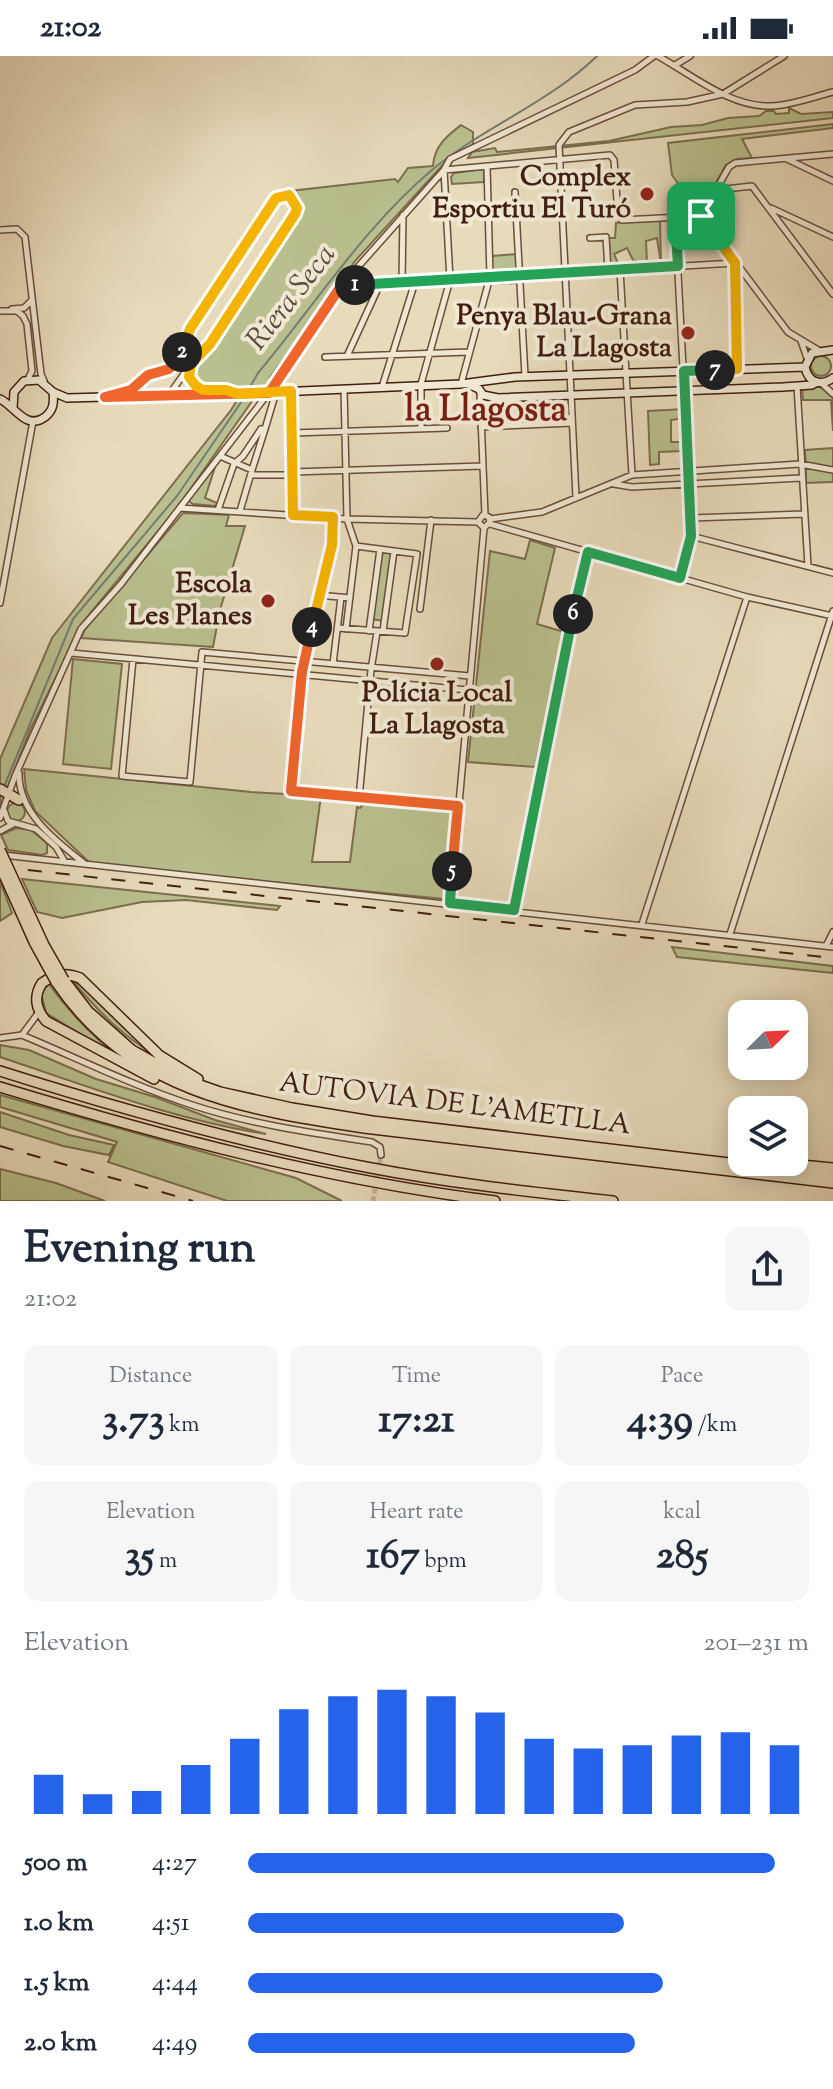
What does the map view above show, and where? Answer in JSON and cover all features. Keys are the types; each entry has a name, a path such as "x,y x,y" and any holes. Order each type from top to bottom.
{"highway":[{"path":"5,798 24,805"},
{"path":"0,852 60,981"},
{"path":"0,866 34,942 76,1009 119,1050 153,1073 198,1093"},
{"path":"246,1098 191,1076 170,1063 76,976 58,975 42,983 36,995 39,1012 57,1029 162,1082 257,1109 364,1128 833,1183"},
{"name":"AUTOVIA DE L'AMETLLA","path":"60,981 102,1025 148,1061 183,1079 246,1098 372,1121 728,1162"},
{"path":"0,1071 188,1125 311,1156 464,1183 613,1201"},
{"path":"0,1087 235,1154 384,1185 495,1201"},
{"path":"808,1166 833,1168"},
{"name":"AUTOVIA DE L'AMETLLA","path":"808,1172 833,1175"}],"main road":[{"path":"67,398 44,418 33,421 23,419 0,399 14,392 24,381 34,379 46,383 53,392 67,398 238,394 462,384 525,377 737,369 806,363 827,352"},
{"path":"806,363 808,377 818,383"},
{"path":"462,384 498,398 797,386 833,378"},
{"path":"483,393 495,393 497,386 488,380"},
{"path":"483,393 488,380"},
{"path":"13,408 14,392"},
{"path":"53,392 53,407"}],"street":[{"path":"0,818 5,798 81,629 121,584 272,392 341,286 450,159 635,70 656,56 740,102 773,106 833,92"},
{"path":"675,65 690,56"},
{"path":"576,497 559,145 569,132 635,105 687,102 723,94 784,56"},
{"path":"701,216 729,167 735,163 833,154"},
{"path":"446,167 610,155 614,160 618,213 622,220 701,216"},
{"path":"787,159 833,181"},
{"path":"462,384 490,277 487,166"},
{"path":"421,428 421,384 450,280 446,167"},
{"path":"717,190 752,186 833,294"},
{"path":"515,192 525,377"},
{"path":"105,397 131,390 148,375 174,364 190,329 276,198 289,195 297,208 295,214 210,344 189,366 169,395"},
{"path":"770,208 833,237"},
{"path":"402,282 403,215"},
{"path":"701,216 788,332 827,352"},
{"path":"675,217 691,518 691,536 680,578"},
{"path":"0,230 15,228 24,235 41,374 46,383"},
{"path":"590,238 606,237 608,271"},
{"path":"341,286 735,263"},
{"path":"735,263 737,369"},
{"path":"620,270 632,475"},
{"path":"382,387 415,282"},
{"path":"347,356 380,284"},
{"path":"4,310 24,308 32,296"},
{"path":"4,310 20,313 27,324"},
{"path":"24,381 32,374 27,324 29,315 34,316"},
{"path":"800,340 806,363"},
{"path":"325,357 469,352"},
{"path":"189,366 189,377 203,390 226,390 238,394"},
{"path":"818,383 833,394"},
{"path":"797,386 808,566"},
{"path":"344,389 347,519 356,546 346,629"},
{"path":"291,391 293,515"},
{"path":"240,511 265,429 272,392"},
{"path":"450,903 468,690 487,521 481,427 483,393"},
{"path":"0,603 33,421"},
{"path":"481,427 572,423"},
{"path":"292,433 447,428"},
{"path":"218,510 234,464 261,429 265,429"},
{"path":"220,456 251,472 483,466"},
{"path":"487,521 542,512 632,475 800,464 833,470"},
{"path":"613,484 632,487 801,478"},
{"path":"180,508 347,519 478,522 480,517 588,552 747,597 833,614 730,934"},
{"path":"691,518 804,514"},
{"path":"333,517 332,545 302,674 291,791 458,806"},
{"path":"420,609 431,520"},
{"path":"691,536 833,573"},
{"path":"338,628 405,633 417,554 356,546"},
{"path":"369,632 380,549"},
{"path":"359,798 370,681 394,551"},
{"path":"514,910 552,714 588,552"},
{"path":"411,593 422,594"},
{"path":"318,595 350,598"},
{"path":"333,664 341,597"},
{"path":"642,924 747,597"},
{"path":"133,659 122,776 190,782 202,652 470,676"},
{"path":"70,653 468,690"},
{"path":"0,831 26,817 19,788 19,768"},
{"path":"5,798 6,818 36,829 53,844 66,863"},
{"path":"24,805 88,866"},
{"path":"44,860 54,854 53,844"},
{"path":"65,847 70,857 66,863"},
{"path":"0,852 88,866 450,903 830,947 833,932"},
{"path":"22,1035 39,1012"},
{"path":"0,1038 22,1035 167,1097 277,1126 372,1142 380,1147 381,1155"}],"green space":[{"path":"789,108 801,114 833,112 833,118 468,158 472,152 495,148 497,152 609,141 671,127 759,116 766,111 789,113"},
{"path":"833,124 833,128 742,139 752,158 737,159 726,165 699,213 672,175 668,143"},
{"path":"461,125 473,132 473,145 449,158 356,260 271,376 278,373 268,387 262,387 177,508 83,622 30,730 0,807 0,759 52,638 245,388 198,385 190,372 198,359 213,350 298,222 304,208 298,196 290,191 395,179 398,182 408,168 433,166 439,147"},
{"path":"484,169 484,182 452,184 454,173"},
{"path":"660,218 661,264 657,238 646,241 647,264 634,262 627,248 614,254 620,268 610,268 609,238 615,238 616,223"},
{"path":"518,254 520,283 492,284 492,256"},
{"path":"817,356 825,356 831,366 825,376 817,376 811,370 811,362"},
{"path":"802,387 820,387 833,394 833,431 831,400 803,400"},
{"path":"684,409 685,418 671,420 671,442 683,442 683,451 659,452 659,464 650,465 648,411"},
{"path":"833,448 833,482 806,483 805,450"},
{"path":"217,461 205,498 217,503 215,506 193,504 187,500"},
{"path":"183,513 229,515 226,526 245,526 220,610 213,647 81,638 85,629"},
{"path":"530,540 555,548 537,624 564,632 535,767 468,762 490,551 525,559"},
{"path":"380,549 394,551 384,621 371,619"},
{"path":"73,659 122,664 111,769 63,764"},
{"path":"24,769 321,796 312,862 350,862 357,807 360,808 365,802 451,811 444,899 91,864 35,811 26,790"},
{"path":"16,803 25,812 16,821 7,812"},
{"path":"16,828 31,830 47,843 47,853 8,850 1,835"},
{"path":"22,879 280,906 277,910 186,900 142,902 62,918 37,912"},
{"path":"0,881 12,913 0,921"},
{"path":"672,947 833,966 833,973 677,957"},
{"path":"71,979 82,986 163,1061 113,1024"},
{"path":"49,984 84,1026 124,1061 46,1013 41,993"},
{"path":"0,1045 29,1050 96,1079 266,1134 198,1120 98,1090 0,1057"},
{"path":"0,1095 296,1178 342,1201 227,1201 108,1162 117,1142 0,1107"},
{"path":"0,1112 69,1135 114,1145 109,1155 63,1146 0,1127"},
{"path":"0,1169 56,1183 105,1201 0,1201"}],"waterway":[{"name":"Riera Seca","path":"247,392 258,373 341,267 407,192 452,155 558,88 597,56"},
{"name":"Riera Seca","path":"4,787 73,619 177,496 244,398"}],"tunnel":[{"path":"373,1201 381,1155"}],"railway":[{"path":"0,867 833,958"},
{"path":"0,1146 193,1201"}],"place":[{"name":"Complex Esportiu El Turó","path":"647,194"},
{"name":"Penya Blau-Grana La Llagosta","path":"688,333"},
{"name":"Escola Les Planes","path":"268,601"},
{"name":"Polícia Local La Llagosta","path":"437,664"}],"district":[{"name":"la Llagosta","path":"486,411"}],"route":[{"path":"701,216 675,217 678,266 341,286 269,393 254,394 105,397 131,390 148,375 169,369 174,364 190,329 276,198 289,195 297,208 295,214 210,344 189,366 189,377 203,390 226,390 238,394 254,394 291,391 293,515 333,517 332,545 303,664 291,791 458,806 450,903 514,910 549,728 588,552 680,578 691,536 684,371 737,369 735,263 701,216"}]}
